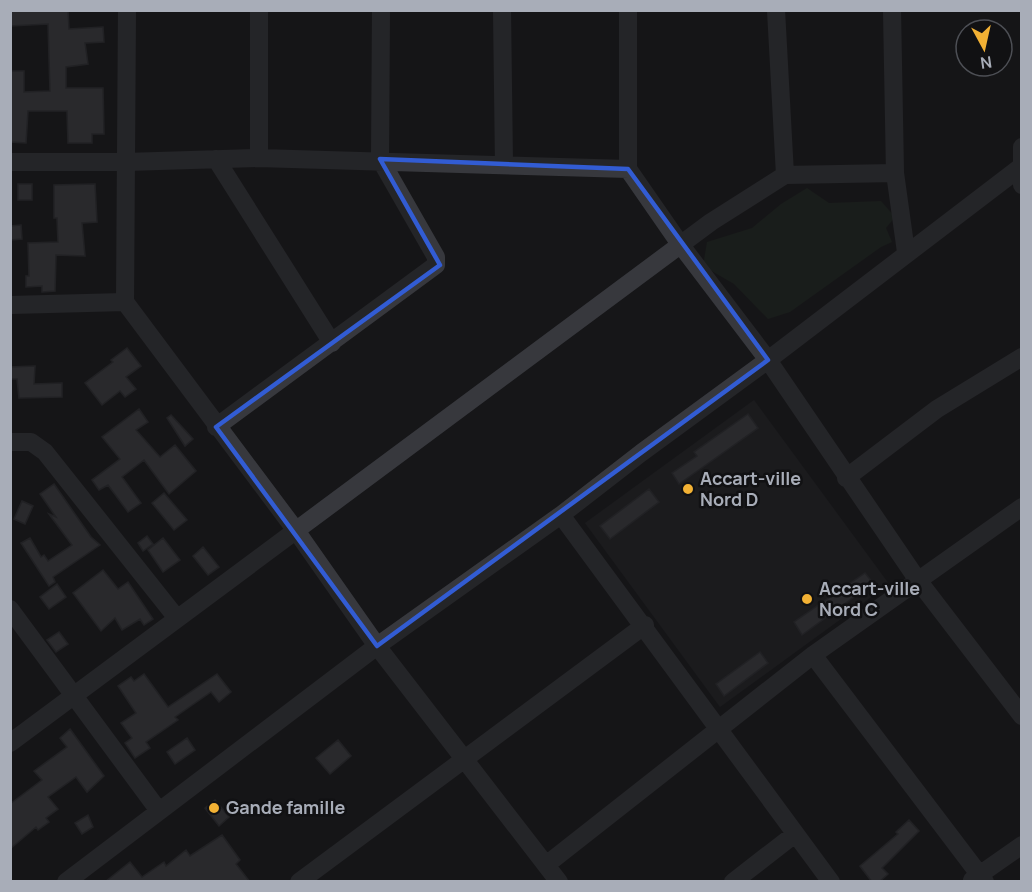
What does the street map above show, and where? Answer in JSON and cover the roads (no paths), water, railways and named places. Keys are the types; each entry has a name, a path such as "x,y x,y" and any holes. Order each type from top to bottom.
{"street":[{"path":"127,10 125,303 297,532 377,646 559,882"},
{"path":"259,10 259,158"},
{"path":"216,427 436,265 435,257 380,159 381,10"},
{"path":"502,10 504,165"},
{"path":"628,10 628,169 680,244 768,360 917,579 1022,716"},
{"path":"776,10 785,175"},
{"path":"892,10 895,173 906,252"},
{"path":"1022,147 1022,185"},
{"path":"10,162 126,162 259,158 380,159 628,169"},
{"path":"216,159 332,343"},
{"path":"66,882 377,646 561,515 768,360 1021,166"},
{"path":"10,743 176,618 297,532 711,222 785,175 895,173"},
{"path":"10,305 125,303"},
{"path":"846,477 937,409 1022,357"},
{"path":"10,442 31,442 45,452 176,618"},
{"path":"546,865 813,655 917,579 1022,507"},
{"path":"561,515 645,625 831,882"},
{"path":"10,609 159,811"},
{"path":"299,882 322,875 465,759 645,625"},
{"path":"813,655 978,879 1022,845"},
{"path":"733,882 795,834"}],"place":[{"name":"Accart-ville Nord D","path":"688,489"},
{"name":"Accart-ville Nord C","path":"807,599"},
{"name":"Gande famille","path":"214,808"}]}
